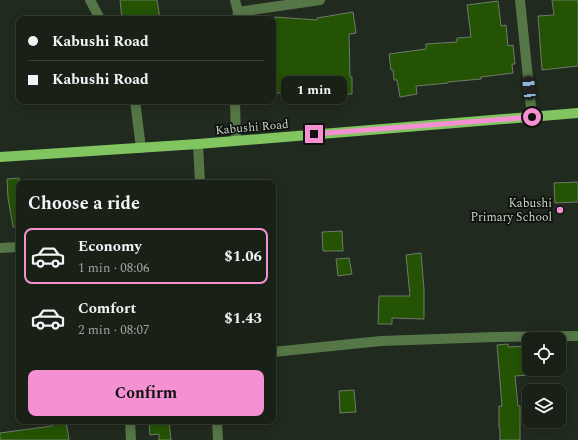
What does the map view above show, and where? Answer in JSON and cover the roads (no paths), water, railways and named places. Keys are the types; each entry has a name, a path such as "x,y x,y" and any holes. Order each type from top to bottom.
{"main road":[{"name":"Kabushi Road","path":"0,157 198,144 578,113"}],"street":[{"path":"90,0 98,16"},
{"path":"235,0 237,15 320,0"},
{"path":"520,0 532,117"},
{"path":"135,104 141,148"},
{"path":"235,104 236,141"},
{"path":"198,144 200,180"},
{"path":"0,248 16,247"},
{"path":"276,352 381,341 578,336"},
{"path":"130,424 131,440"},
{"path":"217,424 218,440"}],"place":[{"name":"Kabushi Primary School","path":"560,210"}]}
